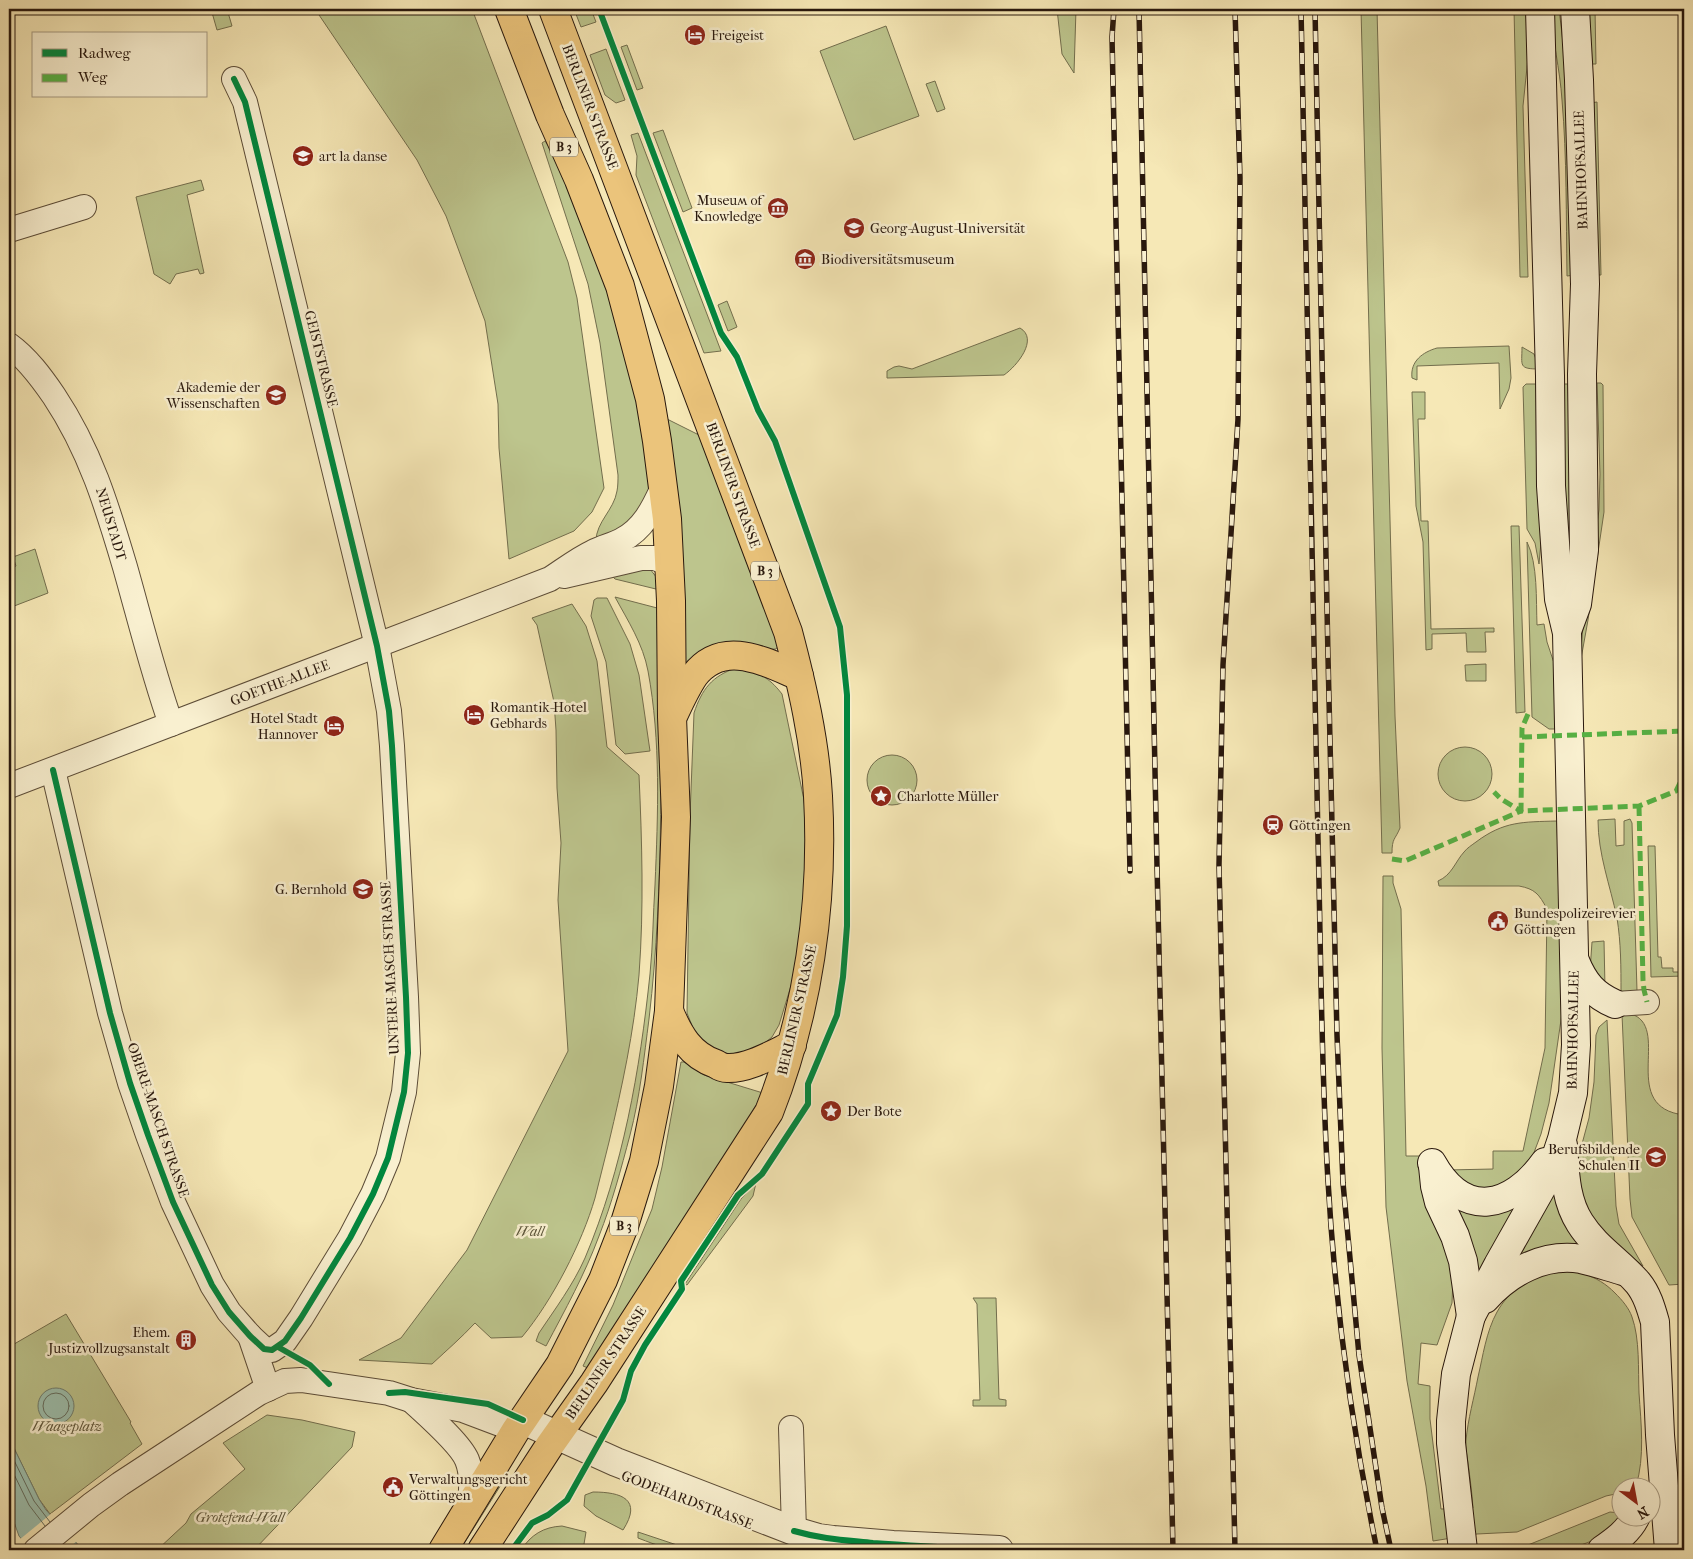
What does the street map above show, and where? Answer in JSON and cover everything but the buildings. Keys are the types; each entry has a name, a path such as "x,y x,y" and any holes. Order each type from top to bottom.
{"main road":[{"name":"B 3","path":"443,1550 567,1352 603,1280 624,1226 644,1161 659,1086 669,1011 676,817 672,717 670,564 667,519 657,441 650,399 620,286 509,9"},
{"name":"BERLINER STRASSE","path":"482,1550 553,1440 594,1383 769,1112 792,1045 810,963 816,918 819,860 818,795 808,722 800,676 784,623 553,9"},
{"name":"BAHNHOFSALLEE","path":"1463,1550 1451,1443 1452,1400 1456,1374 1471,1316 1542,1187 1562,1139 1574,1093 1576,1045 1567,633 1559,599 1550,486 1540,9"},
{"name":"BAHNHOFSALLEE","path":"1567,633 1577,604 1584,550 1582,387 1585,284 1575,9"},
{"path":"1548,330 1583,331"},
{"path":"672,717 687,686 695,675 714,660 724,657 751,657 800,676"},
{"path":"1574,958 1584,981 1590,988 1604,999 1615,1004"},
{"path":"1576,1045 1594,1015 1604,1007 1615,1004"},
{"path":"669,1011 681,1037 694,1052 710,1062 727,1068 757,1062 792,1045"},
{"path":"1562,1139 1567,1190 1576,1215 1592,1239 1639,1284 1644,1291 1655,1322 1660,1435 1669,1550"},
{"path":"1471,1316 1463,1261 1455,1236 1437,1194 1432,1163 1441,1178 1464,1196 1478,1201 1496,1201 1509,1197 1527,1183 1541,1169 1562,1139"},
{"path":"1471,1316 1501,1284 1540,1261 1575,1258 1626,1272"},
{"name":"GODEHARDSTRASSE","path":"520,1425 666,1495 726,1515 794,1543 818,1547 893,1545"},
{"path":"1651,1476 1660,1435"},
{"name":"GODEHARDSTRASSE","path":"553,1440 616,1462 794,1531 818,1538 893,1545 999,1550"},
{"path":"1602,1550 1630,1526"}],"street":[{"name":"GEISTSTRASSE","path":"234,79 244,102 377,646"},
{"path":"9,230 84,207"},
{"name":"NEUSTADT","path":"9,345 30,364 46,384 68,416 90,461 110,516 171,724"},
{"name":"GOETHE-ALLEE","path":"550,579 591,552 622,540 636,530 655,506 662,489"},
{"name":"GOETHE-ALLEE","path":"9,786 550,579 641,558 655,558 670,564"},
{"name":"UNTERE-MASCH-STRASSE","path":"278,1346 301,1318 328,1276 373,1194 388,1158 404,1092 408,1053 392,746 389,711 377,646"},
{"name":"OBERE-MASCH-STRASSE","path":"52,770 110,1012 130,1083 173,1202 200,1261 228,1312 264,1349 272,1350 278,1346"},
{"path":"1615,1004 1647,1002"},
{"name":"OBERE-MASCH-STRASSE","path":"250,1336 277,1385"},
{"path":"36,1550 91,1505 154,1461 277,1385 301,1380 464,1410 520,1425"},
{"path":"400,1397 438,1425 462,1451 467,1460 472,1484 470,1507"},
{"path":"791,1428 794,1531"}],"green space":[{"path":"211,9 227,9 232,26 217,30"},
{"path":"315,9 472,9 568,262 577,298 604,488 592,512 574,531 509,559 499,448 498,404 485,321 446,216 417,160"},
{"path":"574,9 591,9 596,22 581,27"},
{"path":"1057,9 1076,9 1074,73 1062,54"},
{"path":"1361,9 1377,9 1395,716 1400,828 1393,842 1392,853 1382,853"},
{"path":"1514,9 1531,9 1523,106 1528,277 1520,277"},
{"path":"1551,9 1559,9 1569,92 1575,275 1567,276 1564,122"},
{"path":"1588,9 1595,9 1596,64 1589,64"},
{"path":"886,26 919,116 854,140 820,51"},
{"path":"627,45 643,88 637,90 621,47"},
{"path":"606,49 625,100 616,103 605,95 590,55"},
{"path":"935,81 945,109 937,112 926,84"},
{"path":"1597,102 1601,275 1594,275 1590,103"},
{"path":"663,130 692,208 683,212 653,133"},
{"path":"638,133 721,351 704,353 636,175 637,156 631,135"},
{"path":"545,141 556,158 599,257 643,423 652,484 635,521 596,541 599,528 615,498 618,487 618,475 600,343 588,284 542,143"},
{"path":"201,180 204,190 187,195 204,273 200,274 198,269 176,274 170,284 154,274 136,197"},
{"path":"727,301 737,327 728,331 718,305"},
{"path":"1020,328 1025,333 1027,345 1020,359 1004,375 887,378 887,371 894,367 899,366 912,369"},
{"path":"1509,346 1511,378 1509,389 1500,409 1499,363 1417,366 1417,380 1412,378 1415,362 1422,355 1437,348"},
{"path":"1522,347 1534,354 1540,369 1528,368 1523,365"},
{"path":"1597,383 1603,385 1604,512 1579,670 1584,616 1599,510 1600,474"},
{"path":"1526,384 1540,384 1541,542 1539,564 1535,543 1527,529 1523,387"},
{"path":"1560,384 1568,384 1571,496 1577,530 1565,600"},
{"path":"1412,392 1425,392 1425,419 1418,419 1421,521 1428,521 1431,629 1494,628 1494,632 1485,632 1486,652 1467,652 1466,633 1432,634 1432,649 1426,650 1423,542 1416,506"},
{"path":"665,418 703,437 771,621 778,646 776,649 702,652 684,666"},
{"path":"1511,526 1519,526 1525,712 1516,713"},
{"path":"1527,542 1535,571 1537,625 1544,624 1547,642 1554,663 1555,729 1549,729 1532,717"},
{"path":"35,549 48,593 9,608 9,569 16,566 13,557"},
{"path":"650,569 657,578 660,590 615,579 609,573"},
{"path":"615,597 661,609 660,866 654,968 639,1092 620,1173 593,1250 546,1346 536,1341 539,1333 564,1297 585,1258 610,1189 620,1154 641,1046 650,974 657,831 655,724 648,671 643,651"},
{"path":"597,598 607,598 630,644 639,675 650,751 625,754 616,745 606,662 591,616 594,600"},
{"name":"Wall","path":"572,604 586,626 597,661 607,747 639,775 642,850 641,950 637,996 623,1080 595,1198 582,1234 565,1271 533,1323 522,1337 491,1338 475,1323 432,1364 359,1360 401,1338 467,1250 568,1051 558,900 561,843 554,702 537,625 532,618"},
{"path":"1486,664 1486,681 1466,681 1465,665"},
{"path":"736,668 762,676 782,694 804,800 809,847 798,963 779,1025 772,1037 761,1046 741,1054 730,1054 718,1051 708,1045 695,1033 687,1013 690,816 694,713 704,690 709,684 720,675"},
{"path":"1465,747 1475,749 1484,755 1490,764 1492,774 1490,784 1484,793 1475,799 1465,801 1455,799 1446,793 1440,784 1438,774 1440,764 1446,755 1455,749"},
{"path":"892,755 910,762 917,780 910,798 892,805 874,798 867,780 874,762"},
{"path":"1615,819 1616,846 1624,845 1624,821 1630,819 1632,823 1637,991 1621,992 1621,964 1617,918 1600,845 1598,820"},
{"path":"1557,821 1562,1013 1549,1103 1541,1134 1530,1163 1503,1187 1475,1189 1447,1170 1493,1169 1493,1151 1523,1151 1545,1048 1547,909 1536,893 1524,887 1439,886 1438,881 1450,872 1467,849 1486,835 1514,824"},
{"path":"1648,846 1655,846 1658,957 1661,957 1662,968 1673,968 1673,972 1684,972 1684,976 1651,977"},
{"path":"1383,876 1393,876 1393,883 1401,909 1406,1156 1421,1156 1449,1256 1453,1278 1452,1303 1437,1345 1421,1343 1418,1384 1430,1386 1430,1419 1441,1509 1473,1508 1466,1445 1468,1424 1487,1336 1497,1312 1507,1297 1535,1277 1552,1272 1568,1271 1585,1274 1601,1281 1618,1296 1629,1310 1635,1326 1642,1440 1639,1476 1610,1476 1610,1495 1517,1532 1477,1534 1433,1541 1426,1486 1407,1381 1386,1207 1382,1048"},
{"path":"1604,941 1605,988 1590,971 1592,942"},
{"name":"Berufsbildende Schulen II","path":"1622,1014 1634,1015 1644,1024 1648,1036 1649,1084 1654,1098 1665,1109 1684,1115 1684,1284 1669,1285 1632,1217"},
{"path":"1607,1020 1616,1206 1619,1224 1643,1266 1599,1230 1589,1219 1575,1170 1589,1118 1594,1082 1596,1035 1599,1027"},
{"path":"681,1062 704,1075 763,1093 725,1160 588,1368 583,1366 613,1305 652,1209 662,1167"},
{"path":"756,1183 753,1196 687,1285 685,1284 741,1199"},
{"path":"1562,1191 1600,1250 1509,1265 1550,1193"},
{"path":"1451,1195 1521,1195 1474,1286"},
{"path":"973,1298 996,1298 999,1399 1006,1400 1006,1406 973,1406 973,1400 980,1400 977,1304"},
{"name":"Waageplatz","path":"66,1314 131,1422 142,1444 50,1514 39,1499 9,1438 9,1347"},
{"name":"Grotefend-Wall","path":"267,1415 302,1420 355,1432 352,1447 254,1550 157,1550 186,1523 191,1514 245,1469 223,1443"},
{"path":"500,1478 504,1480 460,1550 454,1550"},
{"path":"593,1492 620,1496 630,1504 629,1519 623,1530 596,1516 584,1506 585,1495"},
{"path":"1610,1512 1610,1526 1612,1526 1597,1539 1572,1547 1523,1547"},
{"path":"562,1526 586,1532 583,1550 521,1550 529,1540 543,1530"},
{"path":"638,1532 692,1550 658,1545 638,1538"}],"water":[{"path":"56,1388 63,1389 69,1393 73,1399 73,1413 69,1419 63,1423 56,1424 49,1423 43,1419 39,1413 38,1406 39,1399 43,1393 49,1389"},
{"path":"9,1438 46,1510 83,1550 31,1550 19,1536 9,1508"}],"pier":[{"path":"52,1513 77,1541 66,1550 27,1550 19,1540"}],"railway":[{"path":"1114,9 1112,37 1130,871"},
{"path":"1139,9 1173,1550"},
{"path":"1235,9 1240,178 1238,419 1223,665 1219,865 1235,1550"},
{"path":"1301,9 1321,1010 1326,1138 1331,1227 1340,1320 1352,1413 1377,1550"},
{"path":"1315,9 1337,1035 1343,1183 1359,1355 1382,1508 1391,1550"}],"marked path":[{"path":"1528,714 1522,728 1521,811 1639,806 1676,791 1684,775"},
{"path":"1522,737 1684,731"},
{"path":"1392,859 1405,861 1521,811 1501,799 1494,792"},
{"path":"1639,806 1643,980 1647,1002"}],"cycle path":[{"path":"512,1550 532,1523 548,1515 567,1500 623,1400 631,1371 645,1345 682,1289 681,1281 738,1195 762,1174 808,1104 808,1084 837,1015 843,977 847,926 847,695 840,627 775,441 758,410 737,357 721,333 599,9"},
{"path":"53,770 110,1013 130,1083 173,1202 212,1285 229,1312 264,1349 272,1350 285,1341 301,1318 350,1238 373,1194 388,1158 404,1092 408,1053 389,711 377,646 245,102 234,79"},
{"path":"278,1347 310,1365 329,1384"},
{"path":"389,1393 405,1392 488,1404 523,1420"},
{"path":"794,1531 824,1538 873,1543 999,1550"}],"place":[{"name":"Freigeist","path":"695,35"},
{"name":"art la danse","path":"303,156"},
{"name":"Museuʍ of Knowledge","path":"778,208"},
{"name":"Georg-August-Universität","path":"854,228"},
{"name":"Biodiversitätsmuseum","path":"805,259"},
{"name":"Akademie der Wissenschaften","path":"276,395"},
{"name":"Romantik-Hotel Gebhards","path":"474,715"},
{"name":"Hotel Stadt Hannover","path":"334,726"},
{"name":"Charlotte Müller","path":"881,796"},
{"name":"Göttingen","path":"1273,825"},
{"name":"G. Bernhold","path":"363,889"},
{"name":"Bundespolizeirevier Göttingen","path":"1498,921"},
{"name":"Der Bote","path":"831,1111"},
{"name":"Berufsbildende Schulen II","path":"1656,1157"},
{"name":"Ehem. Justizvollzugsanstalt","path":"186,1340"},
{"name":"Verwaltungsgericht Göttingen","path":"393,1487"}]}
